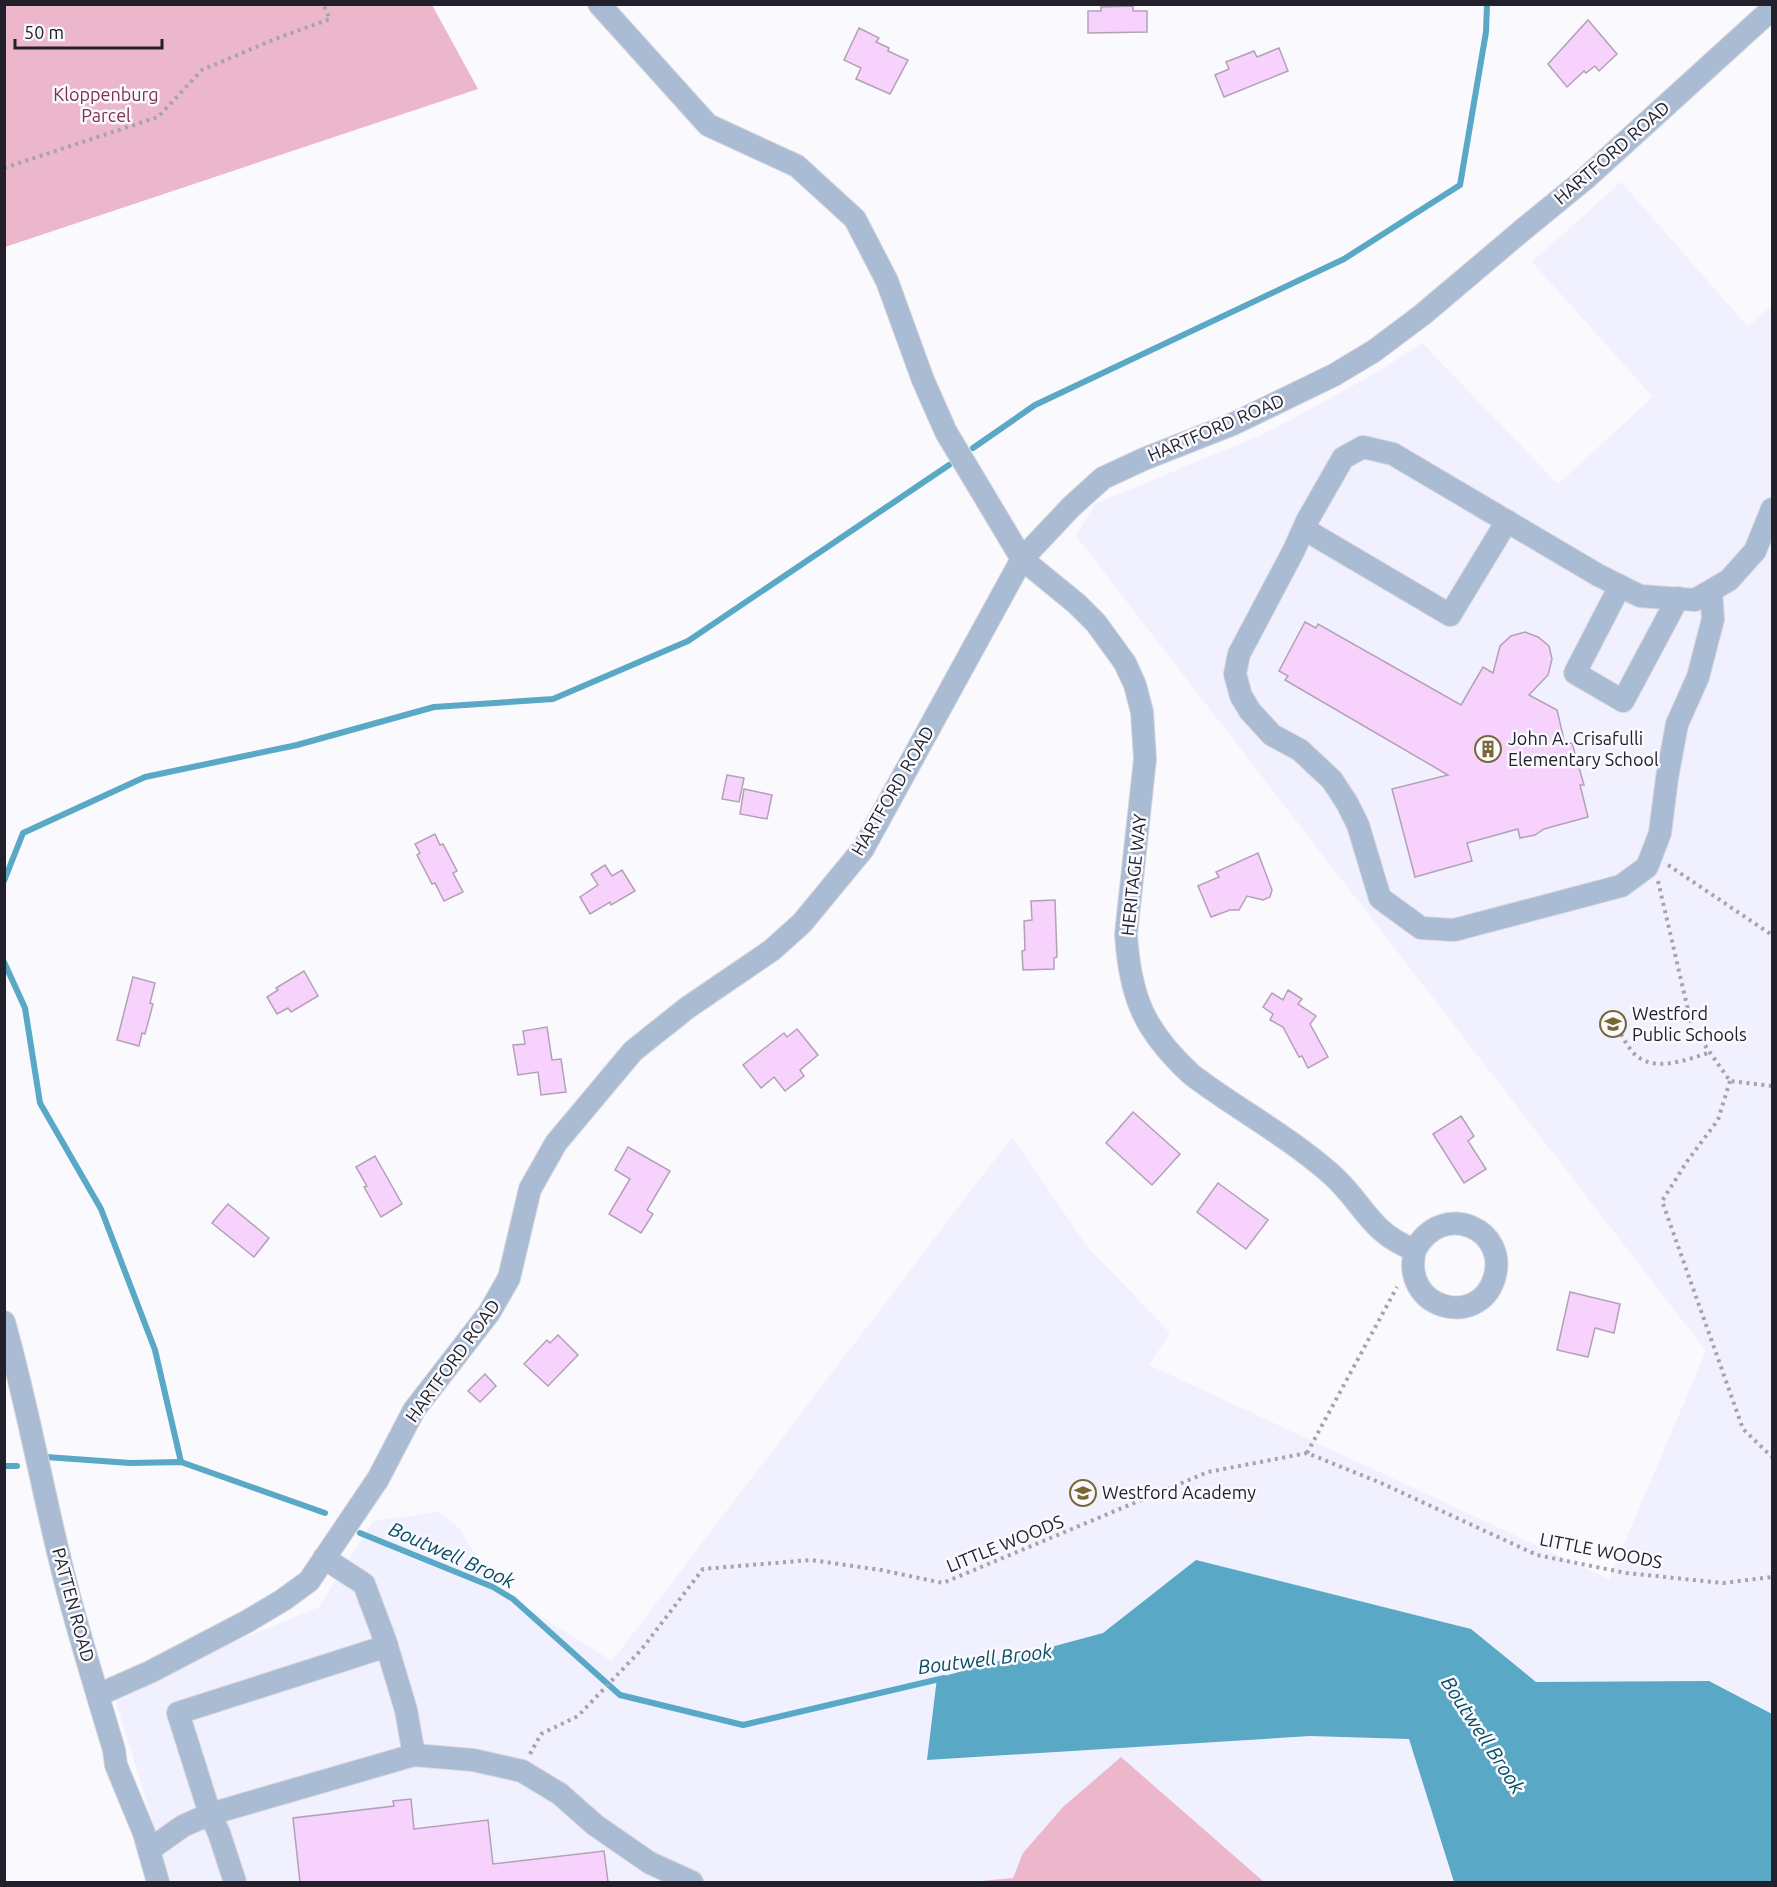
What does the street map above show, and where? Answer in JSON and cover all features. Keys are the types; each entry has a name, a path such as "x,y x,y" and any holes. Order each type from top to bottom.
{"street":[{"name":"HERITAGE WAY","path":"599,4 708,125 797,166 855,219 887,281 923,380 946,432 1022,559 1077,604 1096,623 1125,663 1135,685 1142,712 1145,759 1126,934 1130,975 1142,1012 1150,1028 1175,1059 1192,1075 1331,1174 1386,1236 1414,1254"},
{"name":"HARTFORD ROAD","path":"98,1695 205,1644 283,1600 309,1581 378,1479 414,1410 489,1313 502,1291 509,1278 530,1189 556,1143 633,1051 687,1008 736,977 777,946 802,923 863,849 1022,559 1071,507 1103,478 1144,459 1233,424 1334,375 1374,351 1422,315 1585,179 1773,9"},
{"path":"1711,591 1713,619 1698,677 1677,724 1660,833 1647,867 1621,886 1454,930 1421,928 1380,898 1358,825 1347,803 1332,780 1308,757 1300,750 1272,735 1250,711 1241,696 1235,674 1239,654 1343,458 1363,447 1393,454 1598,575 1640,596 1695,600 1729,580 1755,551 1773,509"},
{"path":"1304,529 1450,615 1508,520"},
{"path":"1620,586 1575,673 1623,700 1678,598"},
{"name":"PATTEN ROAD","path":"4,1322 32,1429 82,1647 114,1749 116,1765 144,1833 158,1882"},
{"path":"324,1558 364,1584 387,1646 406,1710 414,1755"},
{"path":"235,1882 219,1833 210,1814 178,1713 387,1646"},
{"path":"149,1850 183,1826 210,1814 414,1755 474,1760 522,1771 560,1794 595,1825 650,1863 692,1882"}],"path":[{"path":"4,168 158,117 202,70 330,19 323,4"},
{"path":"1652,854 1773,935"},
{"path":"1652,854 1692,1027 1730,1081"},
{"path":"1621,1034 1632,1052 1648,1063 1676,1063 1711,1052"},
{"path":"1730,1081 1773,1086"},
{"path":"1730,1081 1718,1120 1688,1160 1662,1201 1743,1430 1773,1457"},
{"path":"1307,1453 1414,1254"},
{"name":"LITTLE WOODS","path":"522,1771 541,1734 578,1716 641,1650 703,1569 812,1560 881,1570 943,1584 1208,1472 1307,1453 1381,1483 1537,1555 1626,1573 1724,1583 1773,1577"}],"shaded area":[{"path":"1621,182 1748,327 1772,305 1772,1882 171,1882 113,1692 319,1607 373,1521 439,1512 461,1530 493,1587 612,1661 1012,1137 1086,1245 1170,1333 1149,1365 1609,1579 1706,1351 1076,536 1095,504 1261,435 1379,371 1422,343 1558,484 1653,397 1532,262"}],"green space":[{"name":"Kloppenburg Parcel","path":"4,5 432,5 478,89 5,247"},
{"path":"1121,1757 1264,1882 970,1882 1013,1878 1023,1853 1063,1807"}],"water":[{"path":"1196,1560 1471,1629 1536,1682 1709,1681 1772,1714 1772,1882 1454,1882 1409,1739 1310,1736 927,1760 937,1678 1103,1633"}],"building":[{"path":"1133,6 1133,11 1147,11 1147,32 1088,33 1088,11 1101,11 1101,7"},
{"path":"1588,20 1617,54 1599,71 1595,66 1586,73 1584,71 1567,87 1548,64"},
{"path":"859,28 879,38 876,42 889,48 888,51 908,60 890,94 856,79 861,68 844,60"},
{"path":"1279,48 1288,71 1224,97 1215,75 1229,69 1226,62 1254,51 1257,57"},
{"name":"John A. Crisafulli Elementary School","path":"1305,622 1316,628 1318,624 1461,705 1483,667 1493,673 1500,646 1511,636 1525,632 1538,637 1549,646 1552,659 1548,675 1529,695 1557,710 1565,744 1572,743 1584,785 1580,785 1588,817 1544,829 1535,835 1520,838 1518,829 1467,843 1472,861 1415,877 1392,789 1448,775 1285,680 1288,676 1279,671"},
{"path":"727,775 744,778 739,802 722,799"},
{"path":"744,789 772,795 767,819 740,814"},
{"path":"435,834 457,871 453,873 463,892 444,901 417,855 420,853 415,844"},
{"path":"1258,853 1272,890 1270,897 1263,900 1247,896 1239,910 1230,910 1211,917 1198,886 1219,877 1216,872"},
{"path":"605,865 612,876 622,870 635,891 590,914 580,897 598,885 591,874"},
{"path":"1055,900 1057,957 1054,958 1054,969 1023,970 1024,921 1032,920 1031,901"},
{"path":"304,971 318,996 291,1012 288,1008 277,1014 267,997 278,990 276,988"},
{"path":"133,977 155,983 150,1003 153,1004 145,1034 142,1033 139,1046 117,1040"},
{"path":"1288,990 1302,999 1298,1004 1316,1016 1310,1024 1328,1057 1308,1068 1302,1056 1299,1057 1283,1027 1270,1020 1273,1014 1263,1007 1272,993 1283,1000"},
{"path":"547,1027 552,1060 561,1059 566,1092 541,1095 538,1072 518,1075 513,1045 525,1044 523,1031"},
{"path":"797,1029 818,1055 800,1070 804,1076 785,1091 774,1077 761,1088 743,1065 784,1033 787,1037"},
{"path":"1133,1112 1180,1154 1152,1185 1106,1143"},
{"path":"1461,1116 1474,1136 1468,1141 1486,1169 1464,1183 1433,1134"},
{"path":"628,1147 670,1171 647,1210 653,1214 641,1233 609,1214 630,1179 615,1170"},
{"path":"375,1156 402,1204 381,1217 356,1167"},
{"path":"1218,1183 1268,1220 1246,1249 1197,1212"},
{"path":"228,1204 269,1238 254,1257 212,1223"},
{"path":"1570,1292 1620,1304 1614,1333 1595,1328 1588,1357 1557,1350"},
{"path":"558,1335 578,1355 548,1386 524,1364 547,1340 550,1343"},
{"path":"485,1374 496,1386 480,1402 468,1391"},
{"path":"411,1799 414,1829 488,1820 493,1864 604,1851 608,1882 300,1882 293,1818 394,1806 393,1801"}],"waterway":[{"path":"973,448 1035,405 1344,259 1460,185 1486,32 1487,4"},
{"path":"4,881 23,833 145,777 297,745 434,707 553,699 688,641 949,465"},
{"path":"4,962 25,1008 40,1103 101,1209 155,1350 181,1462"},
{"name":"Boutwell Brook","path":"46,1457 130,1463 181,1462 325,1513"},
{"name":"Boutwell Brook","path":"4,1466 17,1466"},
{"name":"Boutwell Brook","path":"360,1533 493,1587 513,1599 620,1695 743,1725 944,1678"}],"place":[{"name":"John A. Crisafulli Elementary School","path":"1488,749"},
{"name":"Westford Public Schools","path":"1613,1024"},
{"name":"Westford Academy","path":"1083,1493"}]}
